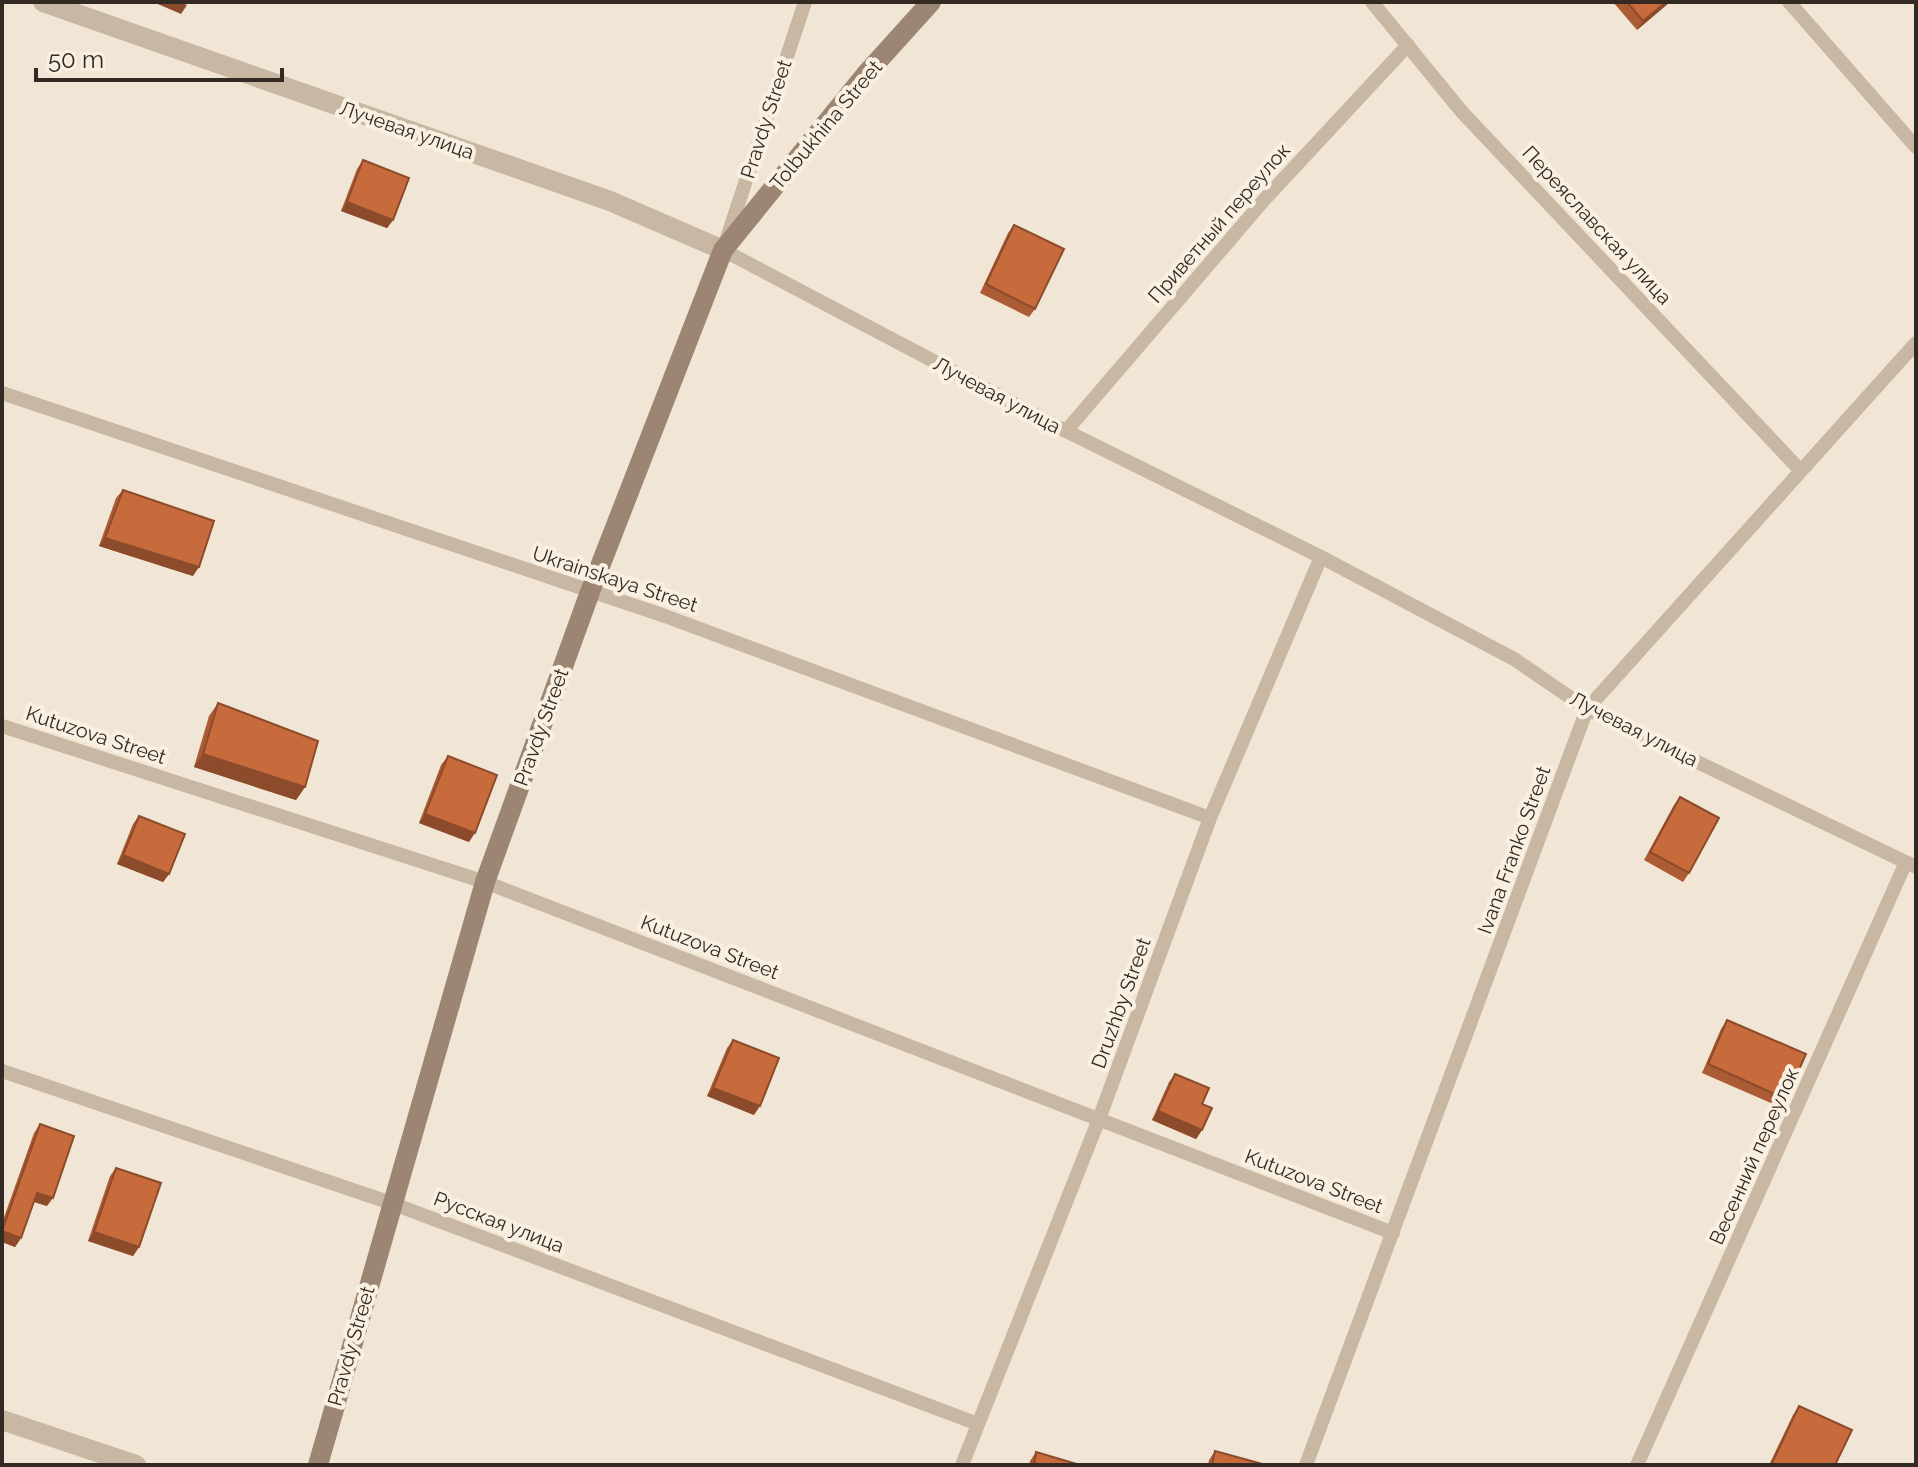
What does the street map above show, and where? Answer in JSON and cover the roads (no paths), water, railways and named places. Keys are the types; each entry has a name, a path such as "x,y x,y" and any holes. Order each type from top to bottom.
{"main road":[{"name":"Tolbukhina Street","path":"723,250 866,74 931,2"},
{"name":"Pravdy Street","path":"318,1465 485,882 590,592 723,250"}],"street":[{"name":"Лучевая улица","path":"43,2 610,201 723,250"},
{"path":"2,1420 136,1465"}],"lane":[{"name":"Pravdy Street","path":"723,250 805,2"},
{"name":"Переяславская улица","path":"1372,2 1462,112 1800,470"},
{"path":"1789,2 1916,147"},
{"name":"Приветный переулок","path":"1066,431 1264,200 1408,45"},
{"name":"Лучевая улица","path":"723,250 1066,431 1321,557 1514,659 1587,709 1911,864"},
{"name":"Ivana Franko Street","path":"1306,1465 1587,709 1916,343"},
{"name":"Ukrainskaya Street","path":"2,393 665,616 1210,818"},
{"name":"Druzhby Street","path":"962,1465 1099,1119 1210,818 1321,557"},
{"name":"Kutuzova Street","path":"2,726 485,882 1393,1233"},
{"name":"Весенний переулок","path":"1637,1465 1911,864"},
{"name":"Русская улица","path":"2,1071 391,1203 978,1424"}]}
